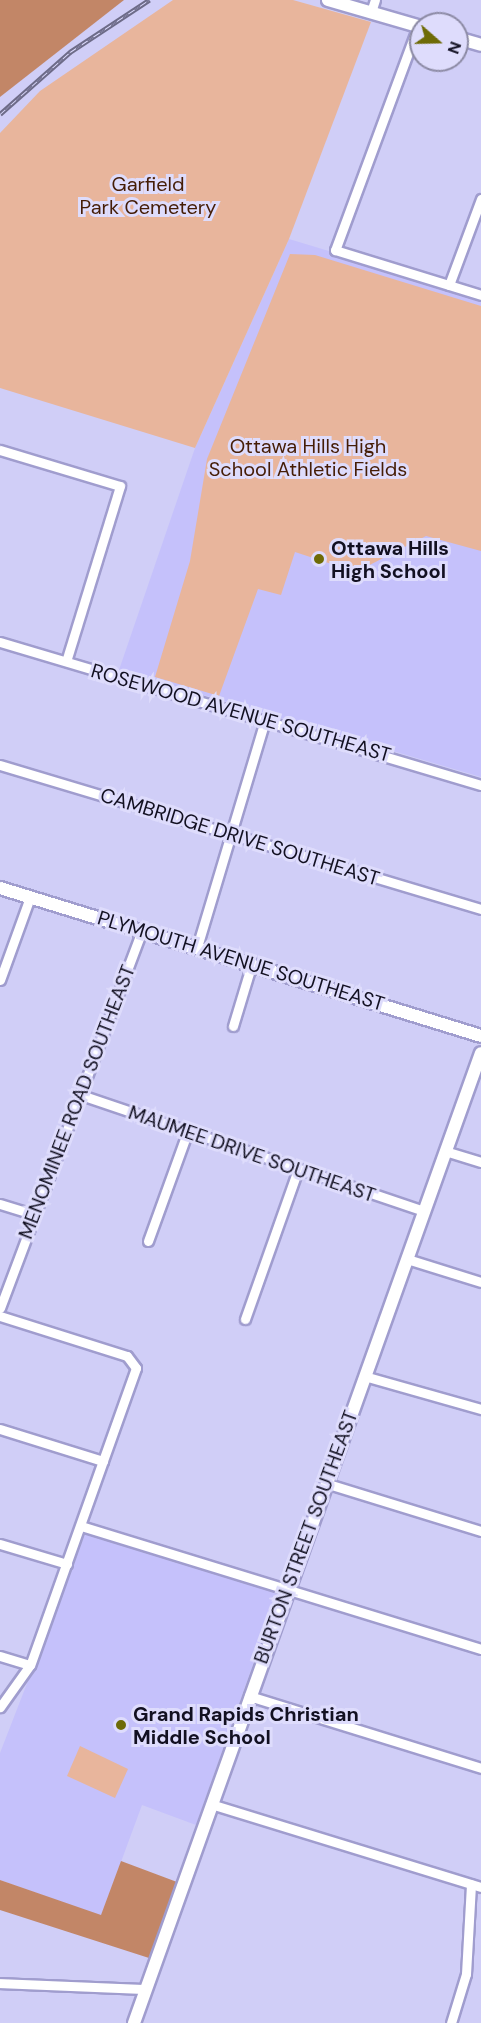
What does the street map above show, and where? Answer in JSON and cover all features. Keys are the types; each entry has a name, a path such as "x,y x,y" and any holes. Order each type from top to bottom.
{"main road":[{"path":"328,0 373,6 409,22"},
{"name":"PLYMOUTH AVENUE SOUTHEAST","path":"0,888 252,963 481,1036"},
{"name":"BURTON STREET SOUTHEAST","path":"134,2023 287,1589 481,1053"}],"street":[{"path":"409,56 335,250 481,295"},
{"path":"448,285 481,199"},
{"path":"0,450 120,486 66,662"},
{"name":"ROSEWOOD AVENUE SOUTHEAST","path":"0,642 481,785"},
{"path":"197,947 265,720"},
{"name":"CAMBRIDGE DRIVE SOUTHEAST","path":"0,765 481,909"},
{"path":"0,980 30,897"},
{"name":"MENOMINEE ROAD SOUTHEAST","path":"0,1308 33,1214 81,1095 142,930"},
{"path":"233,1026 252,963"},
{"name":"MAUMEE DRIVE SOUTHEAST","path":"81,1095 297,1172 424,1211"},
{"path":"148,1241 187,1133"},
{"path":"446,1151 481,1162"},
{"path":"245,1319 297,1172"},
{"path":"0,1204 33,1214"},
{"path":"407,1259 481,1282"},
{"path":"0,1316 135,1362 81,1527 30,1665 0,1707"},
{"path":"364,1376 481,1409"},
{"path":"0,1429 103,1461"},
{"path":"325,1483 481,1531"},
{"path":"81,1527 481,1649"},
{"path":"0,1544 67,1564"},
{"path":"0,1656 30,1665"},
{"path":"249,1696 481,1767"},
{"path":"211,1804 481,1887"},
{"path":"451,2023 466,1974 471,1884"},
{"path":"0,1983 146,1989"}],"shaded area":[{"path":"0,0 124,0 0,97"},
{"name":"Ottawa Hills High School","path":"289,239 481,297 481,777 119,670 195,448"},
{"name":"Grand Rapids Christian Middle School","path":"85,1534 279,1591 196,1825 142,1805 101,1916 0,1880 0,1753"},
{"path":"121,1861 177,1882 149,1958 0,1910 0,1880 101,1915"}],"green space":[{"name":"Garfield Park Cemetery","path":"173,0 293,0 371,22 289,239 195,448 0,388 0,133 40,91"},
{"name":"Ottawa Hills High School Athletic Fields","path":"290,254 315,255 481,306 481,551 426,536 356,572 295,552 281,595 258,589 219,696 155,677 190,561 207,459"},
{"path":"80,1746 128,1769 115,1798 67,1776"}],"railway":[{"path":"0,114 70,52 149,0"}],"place":[{"name":"Ottawa Hills High School","path":"319,559"},
{"name":"Grand Rapids Christian Middle School","path":"121,1725"}]}
